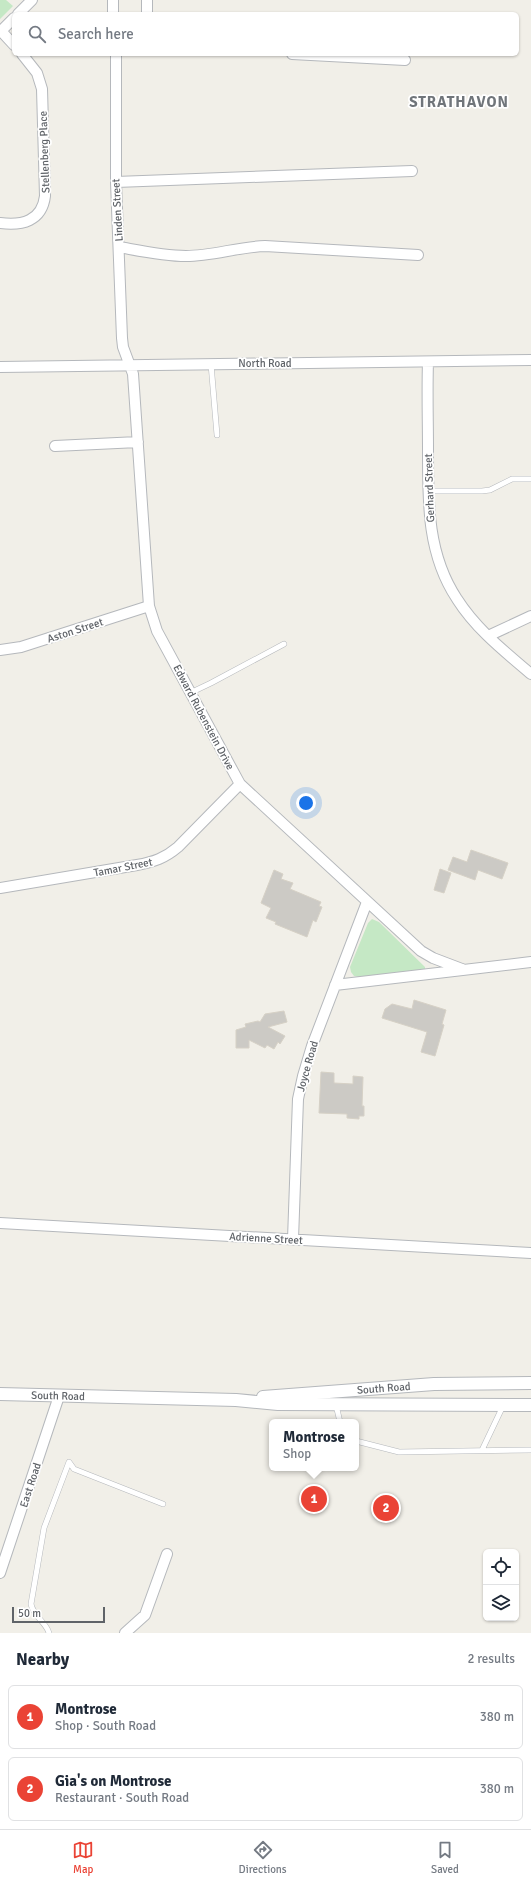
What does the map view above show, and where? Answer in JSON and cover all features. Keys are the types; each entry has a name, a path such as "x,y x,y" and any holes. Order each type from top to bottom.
{"street":[{"path":"20,12 32,0"},
{"path":"113,0 113,12"},
{"path":"147,0 147,12"},
{"path":"12,20 0,32 12,43"},
{"name":"Stellenberg Place","path":"0,223 17,225 30,220 43,207 45,196 42,89 37,73 24,56"},
{"name":"Linden Street","path":"116,56 116,182 122,338 123,347 130,364"},
{"path":"330,56 405,60"},
{"path":"116,182 412,171"},
{"path":"119,247 187,256 252,246 418,255"},
{"name":"North Road","path":"0,367 130,364 531,360"},
{"name":"Gerhard Street","path":"428,362 428,491 431,532 436,553 456,598 488,636 531,674"},
{"name":"Edward Rubenstein Drive","path":"130,364 134,386 149,606 157,631 190,693 240,784 421,952 462,969"},
{"path":"55,446 138,442"},
{"name":"Aston Street","path":"0,650 21,648 149,606"},
{"path":"488,636 531,616"},
{"name":"Tamar Street","path":"0,888 153,862 167,856 178,847 240,784"},
{"name":"Joyce Road","path":"293,1239 298,1099 312,1046 367,902"},
{"name":"Edward Rubenstein Drive","path":"335,985 531,962"},
{"name":"Adrienne Street","path":"0,1223 531,1253"},
{"name":"South Road","path":"236,1400 434,1384 531,1382"},
{"name":"South Road","path":"0,1394 236,1400 278,1404 531,1405"},
{"name":"East Road","path":"0,1573 3,1555 59,1396"},
{"path":"125,1633 145,1615 167,1554"}],"lane":[{"path":"210,364 216,435"},
{"path":"428,491 482,491 490,490 512,479 531,479"},
{"path":"190,693 284,644"},
{"path":"336,1405 339,1419"},
{"path":"482,1450 503,1405"},
{"path":"359,1442 399,1452 531,1450"},
{"path":"49,1633 44,1623 32,1609 31,1604 44,1528 69,1462 74,1469 162,1504"}],"green space":[{"path":"0,0 6,0 13,6 0,19"},
{"path":"372,919 379,922 425,967 425,969 359,977 354,976 350,967 368,923"}],"building":[{"path":"471,850 508,863 502,879 478,870 475,880 448,870 453,857 467,862"},
{"path":"440,869 451,873 444,893 434,890"},
{"path":"274,870 283,874 281,879 293,883 290,889 321,902 319,906 322,907 316,922 313,920 307,937 275,924 276,922 266,918 271,908 261,903"},
{"path":"414,1000 446,1010 442,1024 444,1025 435,1056 421,1052 427,1032 382,1018 385,1009 392,1004 412,1009"},
{"path":"284,1011 287,1022 268,1027 285,1036 280,1044 278,1042 274,1049 267,1045 265,1048 249,1040 249,1048 236,1048 236,1030 246,1027 245,1024 258,1021 260,1022 265,1014"},
{"path":"321,1072 334,1073 334,1083 353,1084 353,1076 363,1077 362,1106 364,1106 364,1116 359,1116 359,1119 347,1118 347,1114 319,1113"}],"place":[{"name":"Montrose","path":"314,1499"},
{"name":"Gia's on Montrose","path":"386,1508"}],"district":[{"name":"STRATHAVON","path":"459,102"}]}
